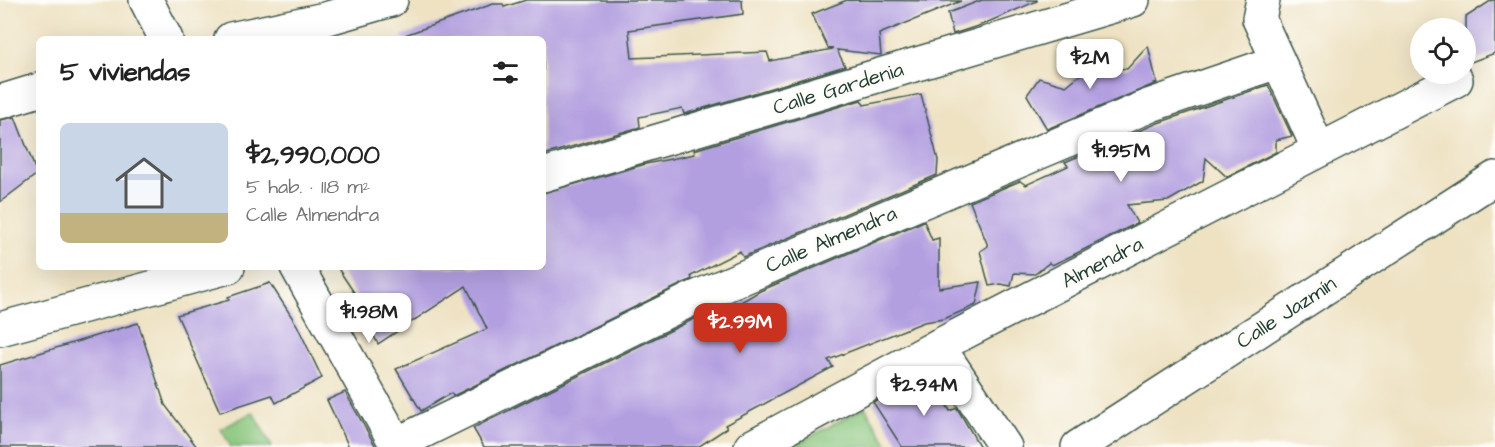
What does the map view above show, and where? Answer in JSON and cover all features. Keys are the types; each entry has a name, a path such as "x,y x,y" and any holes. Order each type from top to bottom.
{"street":[{"path":"146,0 164,36"},
{"path":"245,36 325,19 391,0"},
{"name":"Calle Gardenia","path":"546,174 1133,0"},
{"path":"1263,0 1259,19 1319,150"},
{"name":"Calle Almendra","path":"398,446 711,290 1151,105 1277,62"},
{"name":"Almendra","path":"751,447 938,346 1448,84"},
{"path":"0,102 36,91"},
{"name":"Calle Jazmín","path":"1078,447 1495,178"},
{"path":"0,329 217,270"},
{"path":"299,270 398,446"},
{"path":"938,346 1005,447"}],"green space":[{"path":"865,407 889,447 791,447"},
{"path":"253,412 272,447 231,447 221,429"}],"building":[{"path":"526,0 742,0 743,14 629,30 632,58 767,52 770,61 833,49 828,48 812,14 847,0 961,1 879,34 881,55 837,50 845,66 684,114 682,108 639,117 640,127 546,154 546,36 402,36 493,4 503,4 504,7"},
{"path":"982,0 1037,1 981,25 953,34 948,13"},
{"path":"1495,0 1495,53 1476,60 1476,18 1466,17"},
{"path":"1148,46 1157,83 1047,129 1027,95 1039,78 1066,86 1091,66 1127,69"},
{"path":"1268,85 1292,136 1276,140 1276,152 1227,177 1206,158 1203,181 1168,201 1127,205 1137,223 1052,265 1049,263 1035,274 1014,273 1011,286 1001,284 989,286 980,251 988,246 970,202 1020,181 1026,185 1068,166 1065,162 1158,123"},
{"path":"921,94 938,160 937,175 743,257 740,251 691,276 692,279 453,396 451,393 421,411 396,369 487,329 466,286 378,344 368,324 373,321 339,270 546,270 546,192 646,164 695,154 694,150 861,100 864,105"},
{"path":"15,117 36,175 0,202 0,120"},
{"path":"924,221 932,240 939,238 939,288 981,282 976,305 944,319 924,322 828,360 833,367 725,425 727,428 698,447 484,447 473,428 698,317 710,312 713,318 760,291"},
{"path":"270,283 297,325 322,378 276,403 272,395 220,412 177,315 229,300 228,297"},
{"path":"138,323 165,405 197,447 0,447 0,365"},
{"path":"928,373 950,411 957,408 980,447 902,447 873,402"},
{"path":"345,392 376,447 349,447 327,400"}]}
